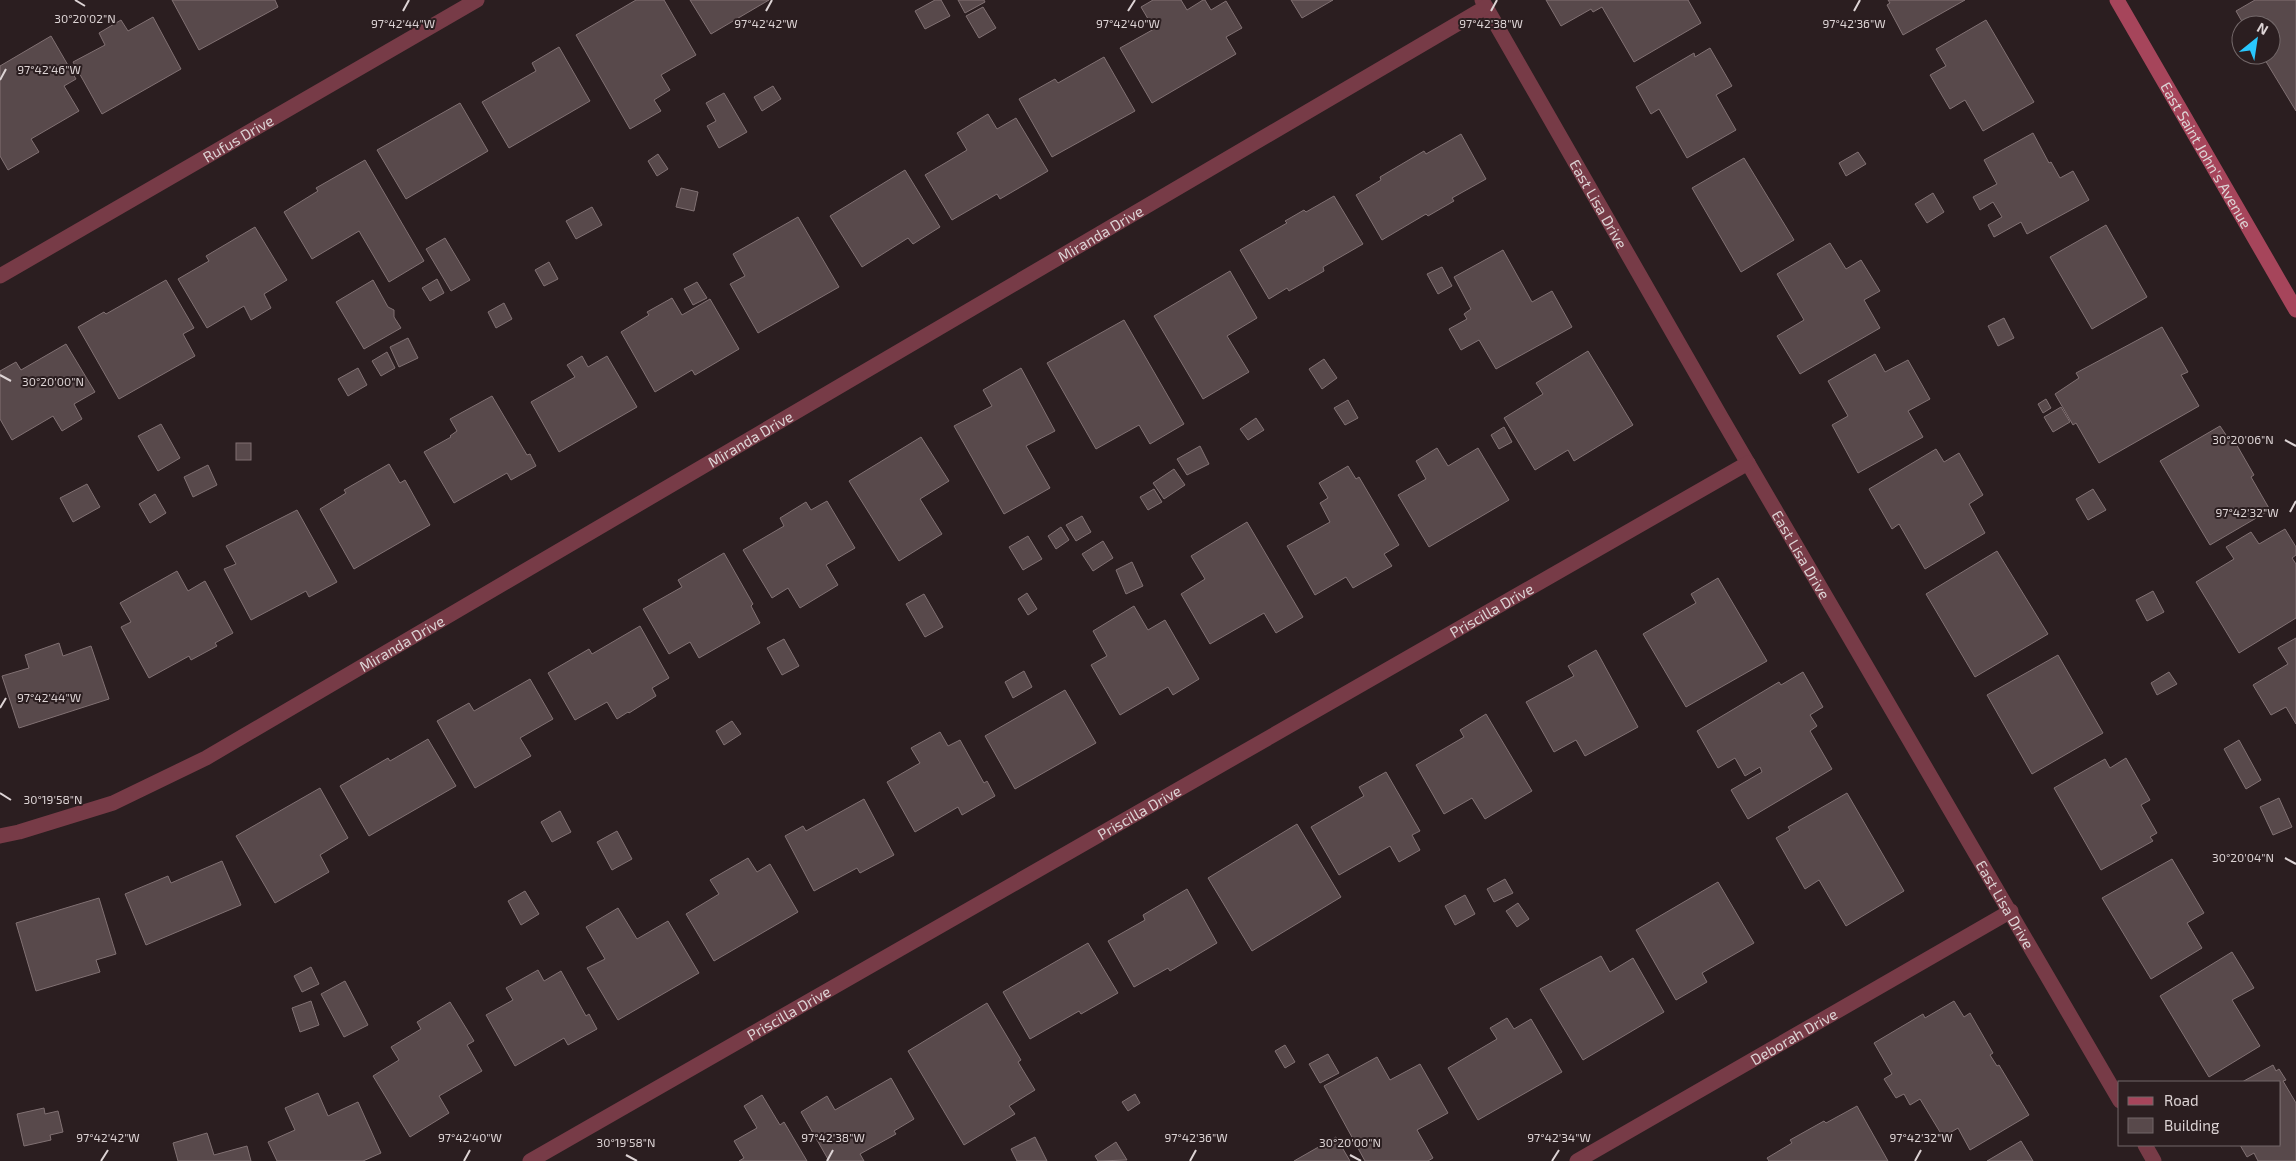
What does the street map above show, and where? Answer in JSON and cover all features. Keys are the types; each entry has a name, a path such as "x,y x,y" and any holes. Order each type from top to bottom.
{"street":[{"name":"Rufus Drive","path":"0,276 477,0"},
{"name":"East Saint John's Avenue","path":"2117,0 2296,310"},
{"name":"East Lisa Drive","path":"1484,4 1748,463 2011,911 2118,1098"},
{"name":"Miranda Drive","path":"0,836 113,803 206,758 1484,4"},
{"name":"Priscilla Drive","path":"530,1161 1748,463"},
{"name":"Deborah Drive","path":"1577,1161 2011,911"},
{"path":"2146,1146 2154,1161"}],"building":[{"path":"172,0 275,0 278,7 199,50"},
{"path":"636,0 664,0 696,55 661,75 670,90 654,100 661,111 630,129 576,35"},
{"path":"690,0 769,0 711,34"},
{"path":"935,0 941,0 950,16 925,29 915,11"},
{"path":"958,0 984,0 985,2 965,13"},
{"path":"1153,0 1181,0 1187,10 1203,0 1205,0 1211,10 1226,1 1242,28 1226,37 1236,54 1152,103 1120,48 1154,29 1141,7"},
{"path":"1291,0 1333,0 1302,18"},
{"path":"1546,0 1688,0 1701,23 1634,62 1602,7 1593,12 1591,9 1561,26"},
{"path":"1888,0 1965,0 1903,35 1887,5 1890,3"},
{"path":"2255,0 2296,0 2296,111 2268,65 2281,65 2281,15 2238,15 2236,11"},
{"path":"983,7 996,28 979,38 966,16"},
{"path":"153,17 181,69 102,114 73,62 105,45 99,33 121,20 128,31"},
{"path":"1986,20 2034,102 1983,131 1965,100 1950,109 1930,75 1946,66 1936,49"},
{"path":"51,36 76,79 64,86 79,111 31,139 39,152 8,170 0,156 0,66"},
{"path":"559,47 590,101 509,148 482,102 536,71 532,63"},
{"path":"1710,48 1732,86 1716,95 1736,130 1687,158 1659,109 1651,114 1636,87 1694,53 1695,57"},
{"path":"1104,57 1135,111 1052,157 1019,99 1055,79 1058,83"},
{"path":"773,86 781,99 762,111 754,97"},
{"path":"724,93 747,132 719,148 707,126 716,121 706,103"},
{"path":"460,103 488,151 406,199 377,150"},
{"path":"988,114 997,129 1016,118 1048,171 1000,199 997,194 952,220 925,175 967,150 957,133"},
{"path":"2033,133 2049,163 2051,162 2060,178 2073,171 2089,200 2027,234 2021,222 1994,237 1988,225 2002,217 1993,202 1980,210 1973,197 1997,184 1984,160"},
{"path":"1461,134 1486,179 1452,198 1454,201 1428,216 1426,214 1382,240 1356,195 1381,180 1380,177 1424,151 1426,154"},
{"path":"1858,152 1866,164 1846,176 1839,163"},
{"path":"658,154 668,169 657,176 648,161"},
{"path":"1744,158 1794,240 1741,272 1692,188"},
{"path":"365,160 424,261 389,282 359,231 312,259 284,212 318,191 316,188"},
{"path":"905,170 940,227 913,244 908,238 862,267 830,216"},
{"path":"681,188 698,192 694,211 676,207"},
{"path":"1933,193 1944,212 1927,223 1915,204"},
{"path":"1334,196 1363,244 1323,267 1324,271 1289,291 1287,288 1269,299 1240,250 1287,223 1285,221 1304,210 1306,212"},
{"path":"592,207 602,225 576,239 566,221"},
{"path":"798,217 839,287 758,333 730,284 745,276 733,254"},
{"path":"2106,225 2147,297 2092,329 2050,257"},
{"path":"255,227 287,280 264,294 271,308 251,320 244,306 207,328 178,279 209,261 206,256"},
{"path":"445,238 470,280 451,291 426,249"},
{"path":"1830,243 1846,269 1861,260 1880,291 1864,300 1880,328 1800,374 1777,336 1804,320 1777,274"},
{"path":"1503,250 1532,302 1552,291 1572,327 1496,369 1479,340 1461,350 1449,329 1467,319 1464,314 1471,309 1454,277"},
{"path":"549,262 558,279 544,286 535,270"},
{"path":"1442,267 1452,286 1438,294 1427,274"},
{"path":"1230,271 1257,318 1227,336 1249,372 1203,399 1154,316"},
{"path":"437,279 444,293 430,301 422,288"},
{"path":"166,280 194,328 183,334 195,356 119,399 78,327 104,312 106,314"},
{"path":"373,280 388,307 394,310 394,317 401,328 364,349 336,302"},
{"path":"697,282 707,298 693,305 684,289"},
{"path":"672,298 682,315 710,299 739,349 695,375 692,370 655,392 621,332 649,315 647,312"},
{"path":"504,303 512,319 496,328 488,312"},
{"path":"2004,318 2014,338 1998,346 1988,326"},
{"path":"1124,320 1184,424 1150,444 1139,425 1096,449 1047,363"},
{"path":"2162,327 2188,372 2181,375 2199,406 2099,463 2076,423 2073,425 2055,394 2079,378 2076,373"},
{"path":"408,338 418,358 399,367 390,347"},
{"path":"66,344 95,392 74,404 82,419 62,431 53,416 12,440 0,419 0,371 16,362 21,370"},
{"path":"1588,351 1633,425 1574,461 1568,450 1535,470 1504,418 1543,394 1536,383"},
{"path":"387,352 395,368 381,376 372,361"},
{"path":"1875,354 1885,372 1908,360 1930,399 1908,411 1923,437 1858,473 1832,425 1848,416 1828,381"},
{"path":"582,356 588,367 607,356 637,407 559,452 531,402 575,377 567,365"},
{"path":"1324,359 1337,378 1322,389 1309,369"},
{"path":"358,368 367,385 348,396 338,379"},
{"path":"1021,368 1055,431 1026,446 1050,488 1004,514 954,426 992,406 983,390"},
{"path":"492,396 527,455 530,454 536,466 511,480 507,473 454,503 424,452 451,437 457,431 450,419"},
{"path":"2046,399 2051,408 2043,413 2038,404"},
{"path":"1348,400 1358,418 1345,425 1334,408"},
{"path":"2061,407 2070,422 2053,432 2044,417"},
{"path":"1256,418 1264,430 1248,440 1240,429"},
{"path":"161,424 180,458 158,471 138,436"},
{"path":"2220,426 2232,444 2235,442 2254,475 2251,477 2270,510 2210,545 2160,461"},
{"path":"1504,427 1512,442 1499,449 1491,435"},
{"path":"921,437 949,481 920,499 942,534 899,561 849,481"},
{"path":"236,443 251,443 251,460 236,460"},
{"path":"1200,446 1209,464 1187,475 1177,459"},
{"path":"1437,448 1448,466 1478,448 1509,500 1429,547 1398,495 1426,479 1416,461"},
{"path":"1936,449 1944,462 1959,453 1983,495 1969,504 1985,533 1925,569 1899,524 1892,529 1869,489"},
{"path":"389,464 400,483 405,480 430,525 354,569 320,509 346,493 344,490"},
{"path":"208,465 217,485 193,497 184,477"},
{"path":"1348,466 1356,479 1359,477 1399,545 1384,554 1392,566 1353,588 1346,577 1315,595 1287,546 1330,522 1320,503 1328,498 1319,483"},
{"path":"1174,469 1185,485 1164,499 1153,483"},
{"path":"87,484 100,507 73,522 60,498"},
{"path":"1154,489 1162,502 1148,510 1140,497"},
{"path":"2093,489 2106,510 2088,520 2076,499"},
{"path":"155,494 166,513 150,523 139,504"},
{"path":"827,501 855,548 826,565 838,585 800,608 788,588 772,598 743,550 784,526 780,518 806,502 811,510"},
{"path":"297,510 337,582 309,597 306,591 251,620 224,569 236,564 226,546"},
{"path":"1082,516 1091,532 1076,541 1066,525"},
{"path":"1247,522 1303,617 1276,633 1264,613 1210,644 1181,594 1205,579 1191,556"},
{"path":"1061,527 1069,540 1056,549 1048,536"},
{"path":"2285,529 2296,547 2296,555 2292,558 2296,564 2296,618 2239,653 2196,582 2234,559 2226,547 2251,532 2259,544"},
{"path":"1028,536 1042,559 1023,570 1009,547"},
{"path":"1103,541 1113,558 1093,571 1082,554"},
{"path":"1997,551 2048,634 1975,677 1926,594"},
{"path":"724,553 753,604 751,606 760,623 699,658 690,642 669,654 643,609 682,587 678,580"},
{"path":"1132,562 1143,586 1126,594 1116,570"},
{"path":"177,571 188,591 205,581 233,633 215,643 217,646 191,660 189,656 149,678 121,627 131,622 120,603"},
{"path":"1718,578 1767,661 1686,707 1643,634 1696,603 1691,594"},
{"path":"2153,591 2164,612 2147,621 2136,600"},
{"path":"1027,593 1037,609 1028,615 1018,599"},
{"path":"924,594 943,627 925,637 906,604"},
{"path":"1134,606 1148,630 1165,620 1199,679 1173,695 1168,687 1120,715 1091,665 1107,656 1093,631"},
{"path":"640,626 669,678 652,688 656,696 617,719 607,702 575,720 548,673 589,649 592,654"},
{"path":"2296,638 2296,724 2286,707 2271,715 2253,685 2288,664 2278,648"},
{"path":"784,639 799,666 782,675 767,648"},
{"path":"59,643 63,656 91,646 109,699 19,728 2,676 29,668 25,655"},
{"path":"1596,650 1638,727 1585,756 1576,740 1554,752 1526,702 1574,676 1568,666"},
{"path":"2058,655 2103,733 2032,774 1987,695"},
{"path":"1024,671 1032,687 1013,698 1005,682"},
{"path":"1803,672 1823,707 1810,715 1817,726 1810,731 1832,769 1748,819 1731,790 1762,772 1760,767 1745,776 1735,758 1718,768 1697,731 1779,682 1781,685"},
{"path":"2169,672 2177,684 2157,695 2151,683"},
{"path":"530,679 553,719 520,738 531,756 475,788 437,721 469,703 474,711"},
{"path":"1065,690 1096,743 1015,789 985,736"},
{"path":"1486,714 1532,791 1485,819 1472,798 1444,814 1416,765 1464,737 1460,730"},
{"path":"732,721 741,734 724,745 716,731"},
{"path":"940,732 948,746 960,740 984,783 987,781 995,796 962,815 958,807 915,832 887,782 920,763 911,748"},
{"path":"428,739 456,786 369,836 340,786 388,758 390,761"},
{"path":"2239,740 2261,780 2246,789 2224,749"},
{"path":"2126,758 2150,800 2141,805 2157,833 2150,837 2153,841 2101,870 2054,788 2105,759 2110,768"},
{"path":"1386,772 1420,831 1412,835 1420,850 1399,862 1390,846 1339,875 1311,827 1364,796 1359,787"},
{"path":"320,788 348,838 320,855 329,872 275,903 236,836"},
{"path":"1847,793 1904,891 1846,926 1819,880 1805,889 1776,838 1790,830 1788,827"},
{"path":"2279,798 2292,827 2273,835 2260,807"},
{"path":"864,799 894,855 860,873 857,868 814,891 785,836 803,826 806,831"},
{"path":"560,811 571,832 552,842 541,822"},
{"path":"1297,824 1341,897 1252,951 1208,878"},
{"path":"617,831 632,859 612,870 597,842"},
{"path":"748,858 757,872 770,864 798,912 714,961 686,914 719,894 710,880"},
{"path":"2172,859 2204,913 2187,923 2202,948 2151,979 2102,898"},
{"path":"222,861 241,905 146,945 125,894 168,876 171,883"},
{"path":"1505,879 1513,893 1494,902 1487,889"},
{"path":"1718,882 1754,943 1702,973 1707,982 1676,1000 1636,930"},
{"path":"1187,889 1217,943 1170,971 1168,968 1134,987 1108,941 1145,920 1143,915"},
{"path":"525,891 539,914 521,925 508,901"},
{"path":"1465,895 1475,914 1455,925 1445,906"},
{"path":"99,898 116,954 96,960 100,972 36,991 16,923"},
{"path":"1518,903 1529,919 1517,927 1506,911"},
{"path":"618,908 637,939 668,921 699,973 618,1020 587,968 605,959 586,927"},
{"path":"1088,943 1118,993 1081,1014 1079,1011 1030,1039 1003,992"},
{"path":"2232,952 2254,988 2232,1000 2260,1046 2209,1077 2160,996"},
{"path":"1601,956 1610,972 1633,958 1664,1012 1583,1060 1540,989"},
{"path":"311,967 319,984 302,992 294,976"},
{"path":"538,970 544,981 561,971 586,1016 589,1014 597,1029 568,1045 564,1038 515,1066 486,1015 513,1000 506,988"},
{"path":"345,981 368,1025 344,1037 321,994"},
{"path":"311,1001 319,1025 300,1032 292,1008"},
{"path":"1954,1001 1964,1017 1970,1013 1993,1053 1990,1055 1997,1066 1999,1065 2029,1115 1970,1150 1958,1128 1943,1137 1920,1099 1910,1105 1904,1094 1896,1098 1884,1079 1892,1074 1874,1043 1923,1014 1925,1018"},
{"path":"450,1002 474,1041 467,1045 482,1071 439,1096 449,1113 410,1137 373,1076 399,1060 391,1047 421,1029 417,1022"},
{"path":"987,1003 1021,1060 1018,1062 1035,1090 1009,1106 1015,1114 964,1145 908,1051"},
{"path":"1507,1018 1514,1029 1531,1019 1562,1072 1478,1120 1448,1068 1497,1039 1490,1028"},
{"path":"1285,1045 1295,1062 1285,1068 1275,1051"},
{"path":"1328,1054 1339,1073 1320,1083 1309,1064"},
{"path":"1377,1057 1390,1080 1420,1064 1448,1113 1417,1130 1433,1158 1428,1161 1365,1161 1324,1086"},
{"path":"2273,1065 2276,1071 2279,1069 2286,1080 2283,1081 2296,1103 2296,1161 2258,1161 2254,1153 2247,1157 2241,1146 2281,1146 2281,1081 2244,1081"},
{"path":"891,1078 914,1119 894,1131 896,1134 860,1154 864,1161 829,1161 801,1112 827,1096 835,1110"},
{"path":"318,1093 328,1116 358,1102 381,1153 363,1161 277,1161 268,1142 295,1130 285,1108"},
{"path":"1135,1094 1140,1103 1128,1111 1122,1102"},
{"path":"762,1095 780,1125 784,1122 807,1161 739,1161 744,1158 734,1141 757,1128 744,1106"},
{"path":"1857,1106 1888,1161 1769,1161 1767,1158 1792,1143 1790,1140 1824,1121 1826,1123"},
{"path":"44,1108 45,1114 58,1111 63,1132 50,1135 51,1140 24,1146 17,1114"},
{"path":"207,1133 214,1155 247,1146 251,1161 178,1161 173,1143"},
{"path":"1035,1137 1047,1161 1017,1161 1011,1149"},
{"path":"1336,1137 1350,1161 1294,1161"},
{"path":"2021,1141 2033,1161 1987,1161"},
{"path":"1116,1142 1127,1160 1098,1161 1095,1156"}]}
